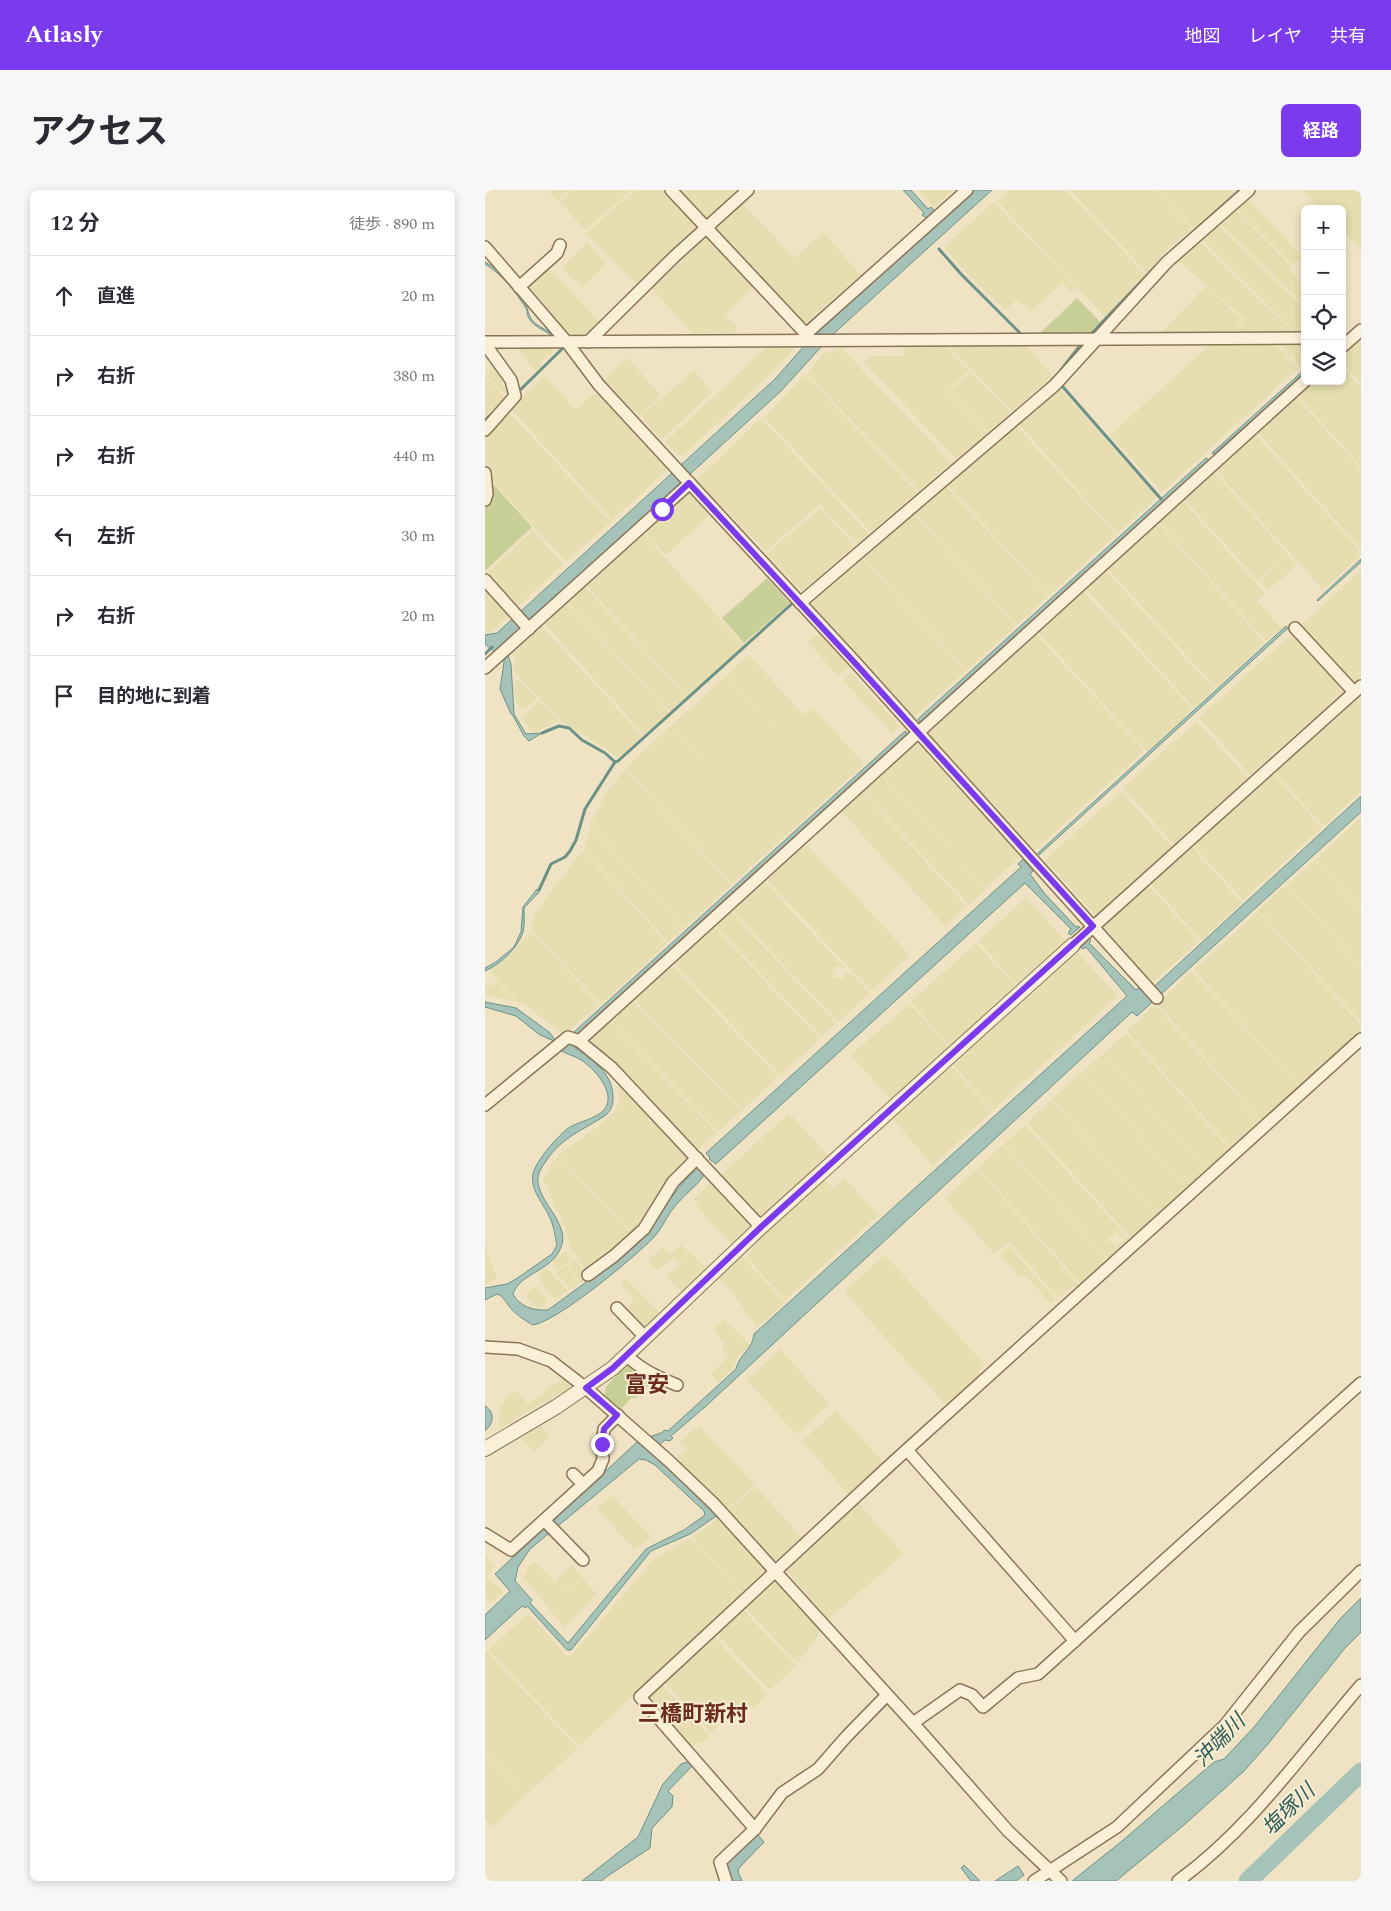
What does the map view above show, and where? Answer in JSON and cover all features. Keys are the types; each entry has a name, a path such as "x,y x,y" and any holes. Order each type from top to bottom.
{"street":[{"path":"671,190 806,339"},
{"path":"588,342 675,256 748,190"},
{"path":"806,339 967,190"},
{"path":"800,603 1055,385 1167,262 1249,190"},
{"path":"519,287 557,254 561,245"},
{"path":"485,247 489,257 519,287 566,341 599,385 918,732 1090,929 1157,998"},
{"path":"485,343 806,339 828,341 1301,338"},
{"path":"485,343 511,380 515,396 485,430"},
{"path":"579,1041 1301,385"},
{"path":"485,473 487,494 485,500"},
{"path":"485,668 689,483"},
{"path":"485,580 529,629"},
{"path":"485,1449 586,1388 613,1368 761,1227 1358,689 1295,628"},
{"path":"485,1106 568,1037 579,1041 612,1068 761,1227"},
{"path":"755,1829 640,1697 907,1450 1361,1039"},
{"path":"588,1275 615,1256 643,1229 673,1182 699,1159"},
{"path":"617,1308 645,1337"},
{"path":"485,1347 518,1349 551,1360 617,1415 715,1504 774,1572 1009,1831 1060,1880"},
{"path":"626,1355 639,1368 655,1377 677,1385"},
{"path":"913,1723 959,1690 972,1695 983,1707 1018,1678 1038,1674 1361,1383"},
{"path":"485,1534 511,1550 598,1471 603,1459 604,1429 617,1415"},
{"path":"907,1450 1075,1642"},
{"path":"573,1474 583,1484"},
{"path":"544,1520 583,1560"},
{"path":"1034,1881 1117,1826 1225,1725 1299,1632 1361,1571"},
{"path":"1179,1881 1226,1841 1251,1815 1361,1685"},
{"path":"726,1881 720,1862 755,1829 782,1793 818,1768 846,1736 887,1695"}],"shaded area":[{"path":"551,190 570,190 558,201 549,192"},
{"path":"573,190 632,190 585,230 560,202"},
{"path":"635,190 664,190 700,228 638,285 586,233"},
{"path":"678,190 742,190 707,222"},
{"path":"918,190 953,190 934,207"},
{"path":"1009,190 1066,190 1146,275 1105,317 997,201"},
{"path":"1070,190 1156,190 1192,229 1168,249 1147,273"},
{"path":"1158,190 1231,190 1234,193 1194,229"},
{"path":"1302,190 1361,190 1361,250 1346,235 1346,205 1316,205"},
{"path":"1246,198 1301,257 1293,265 1236,208"},
{"path":"741,202 795,258 823,232 861,275 802,326 713,229"},
{"path":"994,202 1077,288 1072,292 1062,283 1030,312 1018,299 1005,310 968,275 944,247"},
{"path":"1234,208 1291,266 1293,274 1301,281 1301,302 1218,222"},
{"path":"1217,224 1301,305 1301,331 1294,331 1201,238"},
{"path":"708,235 752,285 751,289 725,314 738,328 733,336 696,338 652,288"},
{"path":"1198,240 1292,331 1232,334 1245,319 1177,260"},
{"path":"587,243 606,264 582,288 562,268"},
{"path":"547,268 601,323 587,335 567,336 526,287"},
{"path":"1206,286 1242,320 1231,333 1162,332"},
{"path":"1357,342 1361,342 1361,383 1346,367 1346,352"},
{"path":"1024,343 1053,377 1012,411 948,345"},
{"path":"1272,343 1282,350 1298,368 1162,492 1110,435 1211,344"},
{"path":"1301,344 1301,368 1280,345"},
{"path":"548,345 554,352 539,363 542,367 536,372 517,347"},
{"path":"790,345 793,349 776,369 683,455 679,455 665,442 767,347"},
{"path":"906,345 945,345 969,370 947,392 988,434 956,459 864,362 872,356 904,356"},
{"path":"841,348 951,462 919,491 807,374 823,354"},
{"path":"628,358 661,396 640,415 601,383"},
{"path":"496,365 512,391 508,396 485,374"},
{"path":"694,370 712,392 661,440 641,416"},
{"path":"1346,370 1361,387 1361,466 1297,395 1308,385 1346,385"},
{"path":"971,372 1011,412 988,432 949,392"},
{"path":"544,375 575,410 598,391 668,469 612,520 511,409"},
{"path":"805,375 917,492 871,532 764,417"},
{"path":"485,376 506,398 485,425"},
{"path":"1060,389 1157,497 1117,534 1018,423"},
{"path":"1296,397 1361,469 1361,549 1257,432"},
{"path":"508,411 611,522 566,562 491,480 488,468 485,465 485,436"},
{"path":"761,418 869,534 857,544 820,505 766,551 696,481"},
{"path":"1015,425 1116,535 1049,595 948,485"},
{"path":"1256,435 1361,552 1361,555 1323,590 1216,471"},
{"path":"1213,471 1288,554 1258,581 1184,499"},
{"path":"946,486 1048,596 1017,625 915,513"},
{"path":"688,490 710,514 666,555 643,531"},
{"path":"1183,501 1265,593 1257,601 1281,628 1266,641 1159,522"},
{"path":"821,508 854,546 802,591 766,554"},
{"path":"914,514 1016,626 967,670 863,557"},
{"path":"1158,523 1265,643 1216,688 1108,569"},
{"path":"533,530 563,564 517,607 487,573"},
{"path":"642,532 744,646 688,697 585,584"},
{"path":"1288,555 1297,565 1267,591 1260,582"},
{"path":"862,558 966,671 914,717 811,603"},
{"path":"1361,570 1361,677 1353,684 1300,626"},
{"path":"1106,571 1214,689 1194,708 1086,589"},
{"path":"583,585 687,698 670,712 567,601"},
{"path":"485,588 510,615 488,634 485,632"},
{"path":"1083,591 1193,710 1147,752 1038,632"},
{"path":"565,601 669,713 644,735 543,622"},
{"path":"541,625 642,736 618,758 562,722 514,672 515,658 511,654"},
{"path":"1295,631 1346,689 1250,775 1199,718"},
{"path":"819,633 849,667 838,676 808,642"},
{"path":"1036,634 1144,751 1035,850 928,733"},
{"path":"749,655 804,715 813,708 864,764 835,791 727,674"},
{"path":"851,672 900,727 892,734 843,680"},
{"path":"727,675 835,791 732,884 626,768 670,726 775,840 671,726"},
{"path":"518,679 537,698 523,710 516,703 514,695 515,683"},
{"path":"1361,695 1361,791 1324,826 1275,773"},
{"path":"539,701 559,721 535,732 530,730 521,718"},
{"path":"1197,721 1248,778 1174,844 1123,788"},
{"path":"916,742 1021,856 986,888 881,774"},
{"path":"625,769 731,885 684,928 591,825 608,791"},
{"path":"1273,774 1322,827 1243,900 1193,845"},
{"path":"881,775 986,889 969,905 863,791"},
{"path":"1121,791 1172,847 1098,915 1095,915 1045,860"},
{"path":"862,792 966,906 945,926 841,811"},
{"path":"1361,817 1361,910 1316,860"},
{"path":"591,827 683,928 668,942 584,849"},
{"path":"806,844 910,955 871,991 767,880"},
{"path":"1191,846 1242,903 1201,940 1150,883"},
{"path":"583,850 667,944 601,1004 531,929 537,910"},
{"path":"1315,860 1361,912 1361,966 1288,885"},
{"path":"764,881 845,968 835,966 831,976 842,980 845,972 848,975 851,973 870,993 838,1022 732,910"},
{"path":"1286,885 1361,967 1361,1022 1258,910"},
{"path":"1149,886 1199,941 1150,985 1100,930"},
{"path":"1026,898 1067,942 1018,986 978,941"},
{"path":"730,911 836,1023 821,1037 715,925"},
{"path":"1258,912 1361,1025 1361,1031 1300,1087 1194,970"},
{"path":"713,926 820,1039 780,1076 673,962"},
{"path":"532,932 599,1005 563,1035 530,1008 519,1003 490,971 514,952 525,937"},
{"path":"976,943 1017,987 952,1048 911,1002"},
{"path":"1076,951 1118,996 993,1110 953,1065"},
{"path":"671,964 778,1077 742,1110 633,998"},
{"path":"1192,971 1299,1087 1262,1121 1157,1004"},
{"path":"496,980 516,1002 485,994 485,984 493,986"},
{"path":"632,1000 741,1111 718,1131 611,1020"},
{"path":"909,1004 951,1048 892,1100 851,1055"},
{"path":"1155,1005 1262,1123 1232,1149 1127,1031"},
{"path":"609,1020 717,1133 697,1151 585,1042"},
{"path":"1126,1033 1231,1151 1208,1171 1103,1054"},
{"path":"1102,1054 1207,1171 1188,1189 1083,1072"},
{"path":"951,1066 992,1111 933,1165 892,1118"},
{"path":"1082,1072 1187,1189 1157,1216 1052,1099"},
{"path":"617,1086 622,1086 691,1158 664,1186 640,1226 632,1233 558,1155 595,1129 616,1110 619,1100"},
{"path":"1051,1100 1157,1217 1132,1239 1027,1123"},
{"path":"789,1113 830,1157 761,1219 721,1175"},
{"path":"1025,1125 1130,1240 1109,1260 1004,1144","holes":["1116,1231 1125,1240 1117,1245 1118,1247 1116,1248 1111,1241 1107,1240 1115,1235"]},
{"path":"1003,1145 1106,1258 1103,1261 1107,1264 1082,1285 978,1168"},
{"path":"558,1157 631,1234 586,1272 570,1247 566,1230 543,1179 552,1163"},
{"path":"977,1169 1080,1286 1077,1289 1073,1285 1058,1298 1009,1242 994,1254 945,1198"},
{"path":"844,1177 878,1215 785,1300 746,1257 754,1249 751,1245 824,1180 833,1188"},
{"path":"714,1180 754,1226 734,1246 699,1209 694,1199"},
{"path":"485,1245 497,1278 485,1285"},
{"path":"681,1245 689,1253 680,1262 674,1256 658,1271 648,1261 662,1247 671,1253"},
{"path":"1009,1246 1056,1299 1051,1304 1026,1276 1020,1278 999,1255"},
{"path":"566,1251 572,1259 558,1269 552,1261"},
{"path":"690,1253 708,1269 683,1293 666,1277"},
{"path":"741,1255 785,1303 757,1327 734,1295 717,1277"},
{"path":"885,1255 985,1365 978,1371 981,1375 946,1405 844,1292"},
{"path":"575,1258 588,1279 581,1283 567,1264"},
{"path":"566,1265 579,1284 570,1289 556,1272"},
{"path":"547,1268 567,1291 555,1300 537,1275"},
{"path":"626,1279 660,1313 643,1331 624,1310 634,1300 621,1284"},
{"path":"535,1286 548,1301 539,1309 525,1296"},
{"path":"724,1320 750,1345 739,1355 734,1366 719,1382 710,1374 729,1357 721,1349 725,1344 713,1330"},
{"path":"780,1349 829,1404 796,1434 747,1380"},
{"path":"566,1376 575,1383 574,1386 500,1429 498,1425 501,1405 515,1390 528,1404"},
{"path":"836,1411 883,1462 848,1494 802,1441"},
{"path":"542,1426 550,1435 535,1452 521,1438"},
{"path":"699,1427 755,1485 727,1509 676,1460 687,1450 680,1442 695,1428 697,1430"},
{"path":"756,1487 802,1537 775,1561 728,1510"},
{"path":"611,1495 652,1537 634,1549 597,1509"},
{"path":"859,1503 903,1554 829,1619 784,1568"},
{"path":"719,1518 766,1566 766,1570 743,1593 692,1537"},
{"path":"691,1538 742,1593 579,1746 489,1650 528,1613 567,1656 572,1655 656,1557"},
{"path":"486,1555 495,1566 486,1576 503,1592 491,1603 485,1597"},
{"path":"534,1561 565,1592 582,1578 597,1594 564,1627 523,1577 528,1567"},
{"path":"572,1565 582,1577 565,1591 555,1581"},
{"path":"774,1578 821,1629 815,1641 797,1663 743,1606"},
{"path":"741,1608 796,1665 770,1690 715,1632"},
{"path":"712,1635 767,1694 756,1706 741,1709 711,1732 663,1681"},
{"path":"487,1651 578,1748 526,1795 485,1752 485,1653"},
{"path":"660,1682 709,1736 703,1742 697,1743 692,1747 648,1701 647,1694"},
{"path":"485,1754 526,1796 493,1827 485,1819"}],"green space":[{"path":"1077,298 1100,322 1087,335 1039,334"},
{"path":"491,482 532,527 485,571 485,505"},
{"path":"767,578 790,603 744,643 722,618"},
{"path":"630,1361 654,1380 635,1399 632,1397 618,1410 604,1397 606,1387"}],"water":[{"path":"903,190 911,190 928,209 931,207 936,212 938,223 975,190 992,190 831,336 781,391 504,644 511,664 514,714 526,734 542,733 529,741 511,714 500,689 504,662 503,654 496,653 485,644 485,635 497,633 775,379 813,336 815,330 937,225 922,215 924,213"},
{"path":"485,262 508,280 525,303 532,320 553,337 533,323 514,290"},
{"path":"1301,373 1301,377 1214,454 1212,453"},
{"path":"1206,458 1209,460 920,722 918,719"},
{"path":"1361,559 1361,562 1317,600"},
{"path":"1286,626 1288,628 1039,855 1038,853"},
{"path":"905,731 907,734 576,1035 574,1032"},
{"path":"1361,796 1361,812 1137,1016 1132,1012 706,1406 671,1436 673,1438 670,1441 665,1440 656,1448 718,1515 690,1534 651,1551 571,1650 567,1650 527,1606 525,1608 522,1606 485,1640 485,1615 510,1591 495,1574 637,1442 644,1442 665,1430 668,1431 736,1369 740,1359 751,1344 754,1334 1127,996 1086,947 1083,949 1080,947 1089,938 1091,941 1089,943 1136,990 1139,988 1146,994","holes":["639,1459 646,1460 655,1465 704,1511 705,1515 684,1530 646,1549 568,1643 530,1603 532,1600 515,1581 518,1567 530,1549"]},
{"path":"1023,859 1033,871 1030,874 1045,894 1075,926 1080,927 1071,935 1068,933 1071,929 1025,883 716,1164 709,1159 706,1153 1021,867 1018,864"},
{"path":"537,889 540,891 524,908 524,929 521,938 513,950 503,960 485,971 485,968 496,962 514,947 521,932 523,907"},
{"path":"485,1002 516,1008 549,1032 556,1041 540,1035 516,1016 485,1007"},
{"path":"566,1041 590,1058 603,1071 612,1087 612,1105 606,1115 559,1146 540,1170 538,1176 539,1187 560,1226 563,1240 558,1253 552,1260 517,1287 513,1294 519,1302 533,1309 548,1310 604,1269 664,1207 685,1180 699,1167 705,1174 673,1209 657,1233 631,1259 577,1301 545,1321 533,1325 511,1309 499,1295 497,1294 485,1300 485,1288 507,1284 552,1254 557,1245 555,1234 551,1219 533,1185 533,1174 548,1149 565,1131 596,1116 604,1110 607,1104 607,1090 594,1071 581,1060 557,1049"},
{"path":"485,1406 491,1412 492,1418 490,1425 485,1431"},
{"name":"沖端川","path":"1361,1598 1361,1632 1345,1648 1244,1771 1184,1825 1116,1881 1072,1881 1214,1762 1224,1759 1255,1726 1340,1619"},
{"path":"691,1761 694,1764 668,1791 673,1796 672,1807 652,1828 650,1848 602,1881 582,1881 638,1837 663,1784 681,1764"},
{"path":"757,1834 764,1842 739,1868 738,1872 742,1881 731,1881 724,1866"},
{"path":"964,1865 980,1881 971,1881 961,1868"},
{"path":"1018,1866 1024,1875 1016,1881 995,1881"}],"waterway":[{"path":"1164,258 1240,190"},
{"path":"939,249 961,274 1020,333"},
{"path":"1090,335 1155,267"},
{"path":"1061,370 1082,343"},
{"path":"516,394 562,349"},
{"path":"1044,388 1057,375"},
{"path":"1063,387 1161,499"},
{"path":"485,420 494,412"},
{"path":"539,890 551,864 565,857 570,851 576,840 585,809 615,762 796,600"},
{"path":"485,654 492,647"},
{"path":"542,733 559,726 569,728 582,740 605,753 615,762"},
{"name":"塩塚川","path":"1248,1881 1361,1772"}],"district":[{"name":"富安","path":"647,1385"},
{"name":"三橋町新村","path":"693,1714"}],"route":[{"path":"602,1444 604,1429 617,1415 586,1388 613,1368 761,1227 1093,926 689,483 662,509"}]}
